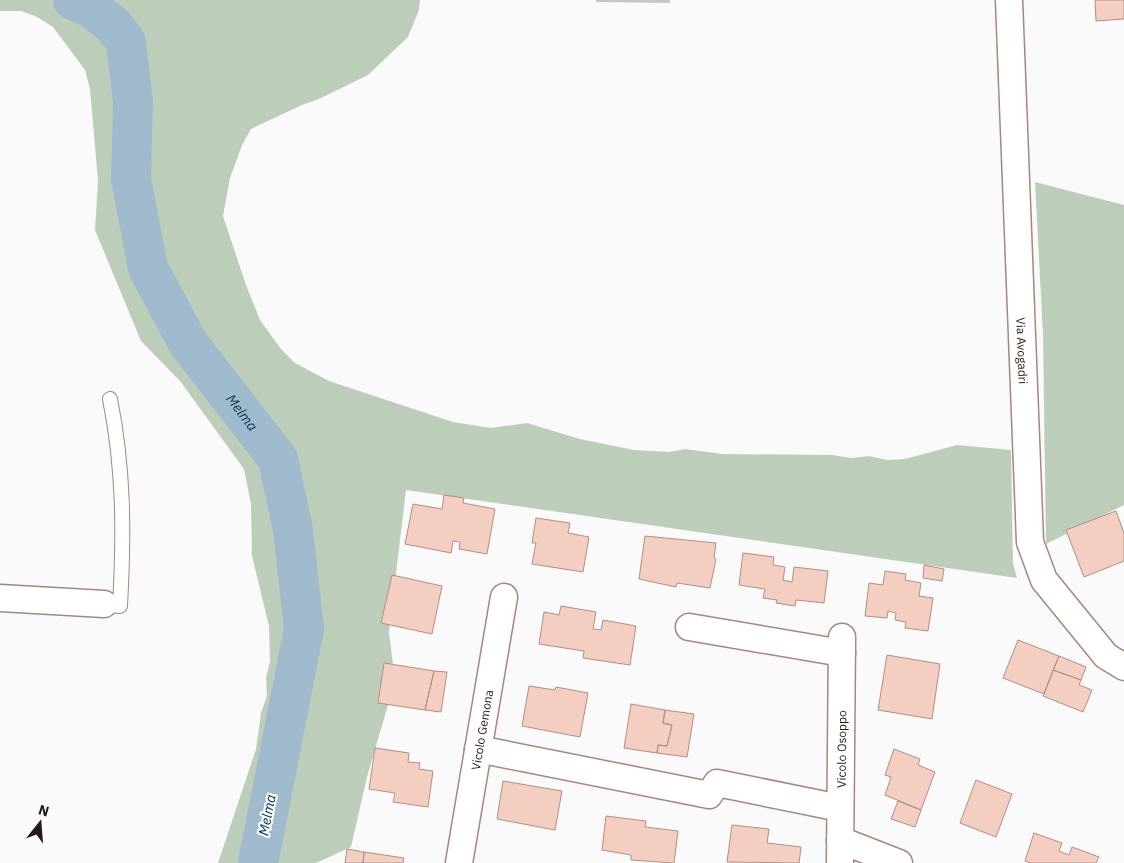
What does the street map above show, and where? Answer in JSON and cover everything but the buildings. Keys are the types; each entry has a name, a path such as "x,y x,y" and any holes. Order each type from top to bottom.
{"street":[{"name":"Via Avogadri","path":"1009,0 1030,542 1044,580 1106,656 1124,667"},
{"name":"Vicolo Gemona","path":"459,863 504,597"},
{"path":"0,598 104,604"},
{"name":"Vicolo Osoppo","path":"689,627 842,645 840,851"},
{"path":"478,749 709,795 717,783 840,808"},
{"path":"840,851 899,863"}],"lane":[{"path":"104,604 120,606 124,540 118,441 110,399"}],"green space":[{"path":"0,0 420,0 419,10 408,37 368,75 251,129 242,145 230,178 223,216 246,285 260,320 281,349 295,363 329,381 453,422 491,428 527,423 580,439 634,450 669,452 685,449 722,454 832,455 852,458 869,456 887,460 905,459 957,445 1011,450 1013,563 1017,578 406,490 389,632 395,681 367,777 351,847 316,863 218,863 256,749 261,713 267,696 266,678 270,661 269,626 252,556 251,504 244,469 180,381 141,341 95,230 98,181 90,89 85,70 53,27 37,17 21,11 0,11"},
{"path":"596,0 670,0 670,3 596,2"},
{"path":"1035,182 1124,205 1124,505 1046,544 1043,334"}],"waterway":[{"name":"Melma","path":"73,0 91,8 113,25 126,42 133,102 131,179 148,268 188,343 278,459 293,530 304,629 258,863"}]}
